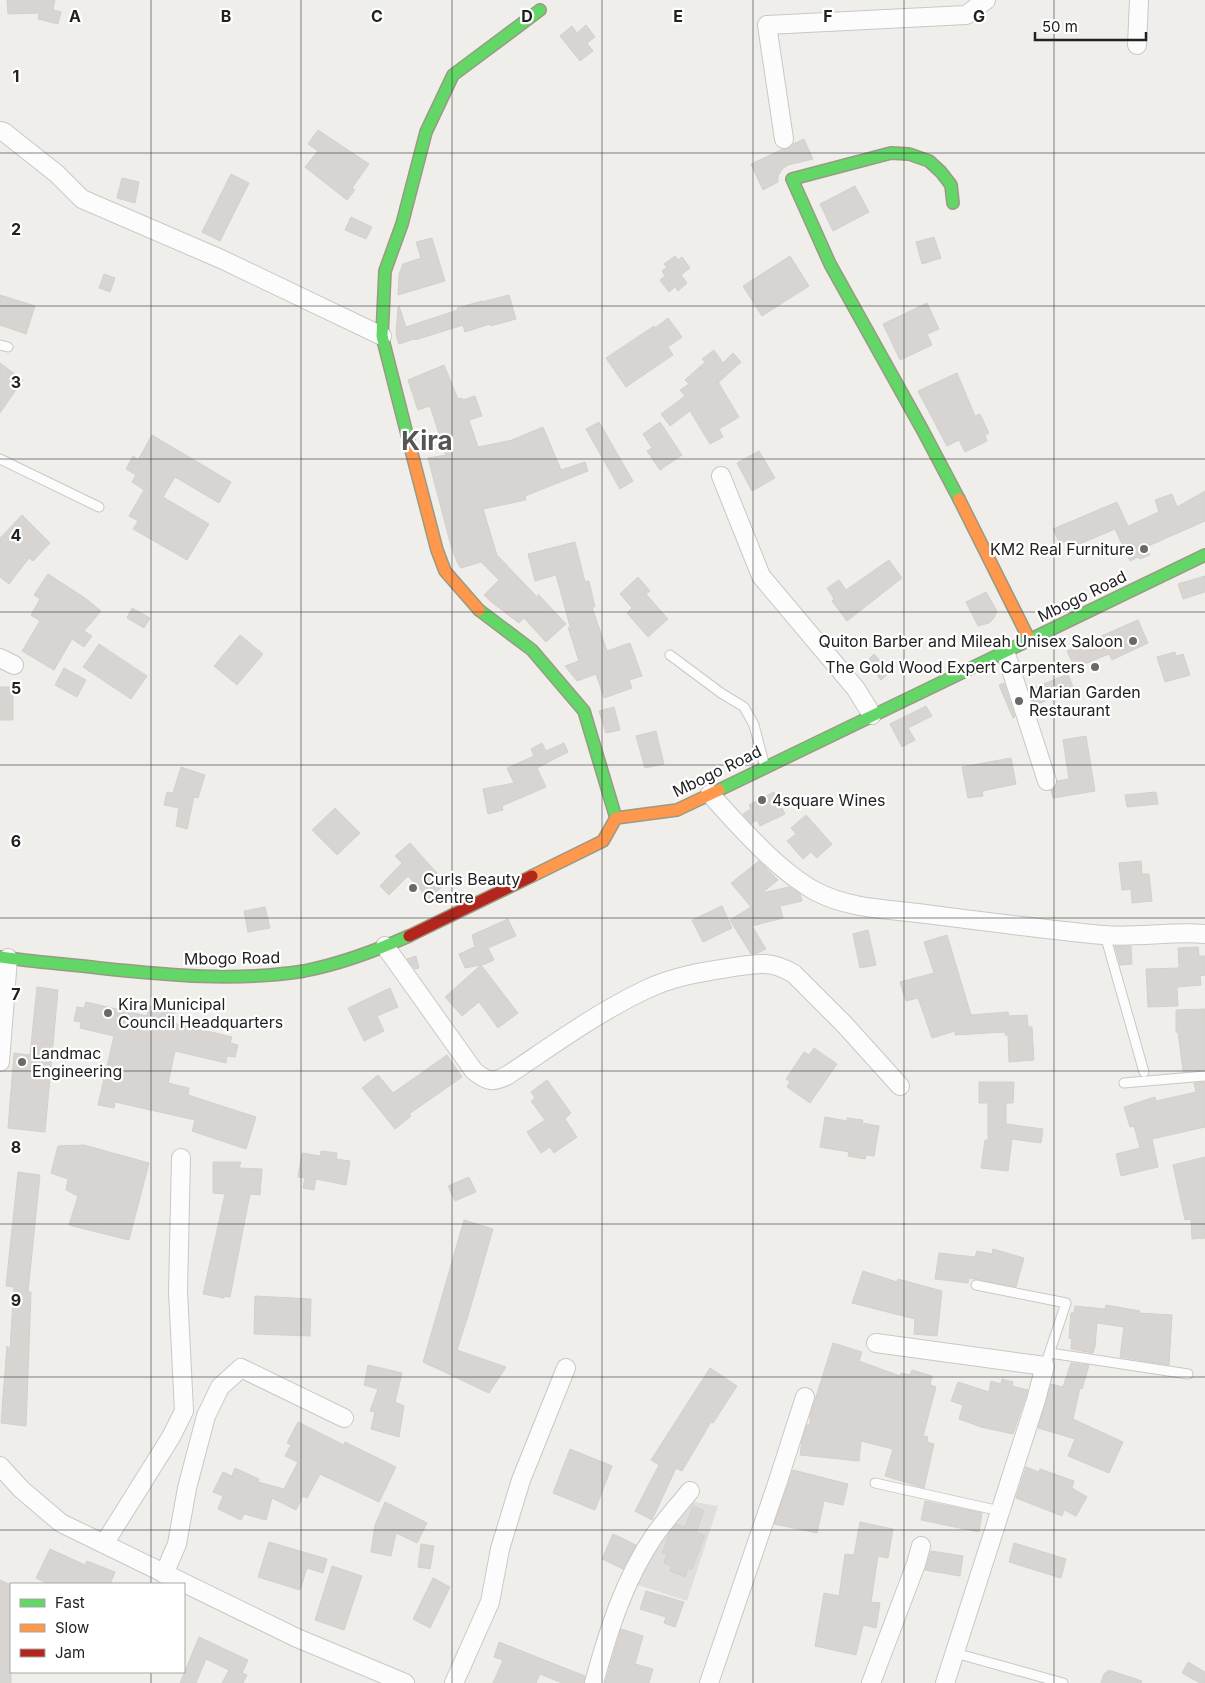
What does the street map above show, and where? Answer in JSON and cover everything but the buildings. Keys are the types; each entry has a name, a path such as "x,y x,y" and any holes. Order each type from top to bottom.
{"street":[{"path":"784,139 767,25 966,14 986,0"},
{"path":"1137,45 1139,0"},
{"path":"540,10 453,75 426,132 402,224 385,271 382,336 437,550 445,571 480,612 532,650 584,711 616,818"},
{"path":"0,131 4,132 57,174 82,199 221,259 382,336"},
{"path":"953,203 951,185 941,172 929,161 909,154 890,153 792,179 830,264 977,532 1029,639"},
{"path":"721,476 761,576 856,689 872,715"},
{"name":"Mbogo Road","path":"4,957 161,975 255,977 299,972 336,963 385,946 440,921 602,842 616,818 677,810 1205,554"},
{"path":"1004,651 1047,781"},
{"path":"710,794 744,832 792,874 814,890 831,899 851,905 1105,935 1205,934"},
{"path":"385,946 474,1071 483,1078 492,1081 499,1080 508,1075 584,1025 648,988 709,971 757,963 770,963 794,974 844,1024 900,1086"},
{"path":"0,1062 4,957"},
{"path":"104,1544 172,1437 184,1411 178,1291 181,1158"},
{"path":"876,1343 1048,1359 945,1683"},
{"path":"164,1574 177,1544 187,1488 206,1416 220,1387 241,1368 344,1418"},
{"path":"454,1683 490,1602 500,1549 521,1480 566,1368"},
{"path":"709,1683 805,1397"},
{"path":"0,1466 21,1489 61,1523 183,1583"},
{"path":"594,1683 602,1653 624,1592 654,1536 690,1491"},
{"path":"871,1683 921,1546"},
{"path":"185,1584 297,1638 405,1683"}],"lane":[{"path":"0,459 99,507"},
{"path":"670,655 721,693 744,707 754,725 765,767"},
{"path":"1105,935 1144,1072"},
{"path":"1124,1083 1205,1076"},
{"path":"976,1284 1066,1303 1048,1359 1188,1374"},
{"path":"875,1482 1000,1511"},
{"path":"955,1653 1063,1683"}],"shaded area":[{"path":"683,1500 718,1506 687,1601 629,1582"}],"traffic: fast":[{"path":"410,446 382,336 385,271 402,224 426,132 453,75 540,10"},
{"path":"953,203 951,185 941,172 929,161 909,154 891,153 792,179 830,264 959,499"},
{"path":"719,790 1205,555"},
{"path":"479,610 532,650 584,711 616,818"},
{"path":"0,957 176,975 253,976 304,971 331,965 409,936"}],"traffic: slow":[{"path":"410,446 437,550 445,571 479,610"},
{"path":"959,499 1029,639"},
{"path":"532,876 603,841 616,818 677,810 719,790"}],"traffic: jam":[{"path":"409,936 532,876"}],"place":[{"name":"KM2 Real Furniture","path":"1144,549"},
{"name":"Quiton Barber and Mileah Unisex Saloon","path":"1133,641"},
{"name":"The Gold Wood Expert Carpenters","path":"1095,667"},
{"name":"Marian Garden Restaurant","path":"1019,701"},
{"name":"4square Wines","path":"762,800"},
{"name":"Curls Beauty Centre","path":"413,888"},
{"name":"Kira Municipal Council Headquarters","path":"108,1013"},
{"name":"Landmac Engineering","path":"22,1062"}],"district":[{"name":"Kira","path":"427,440"}]}
